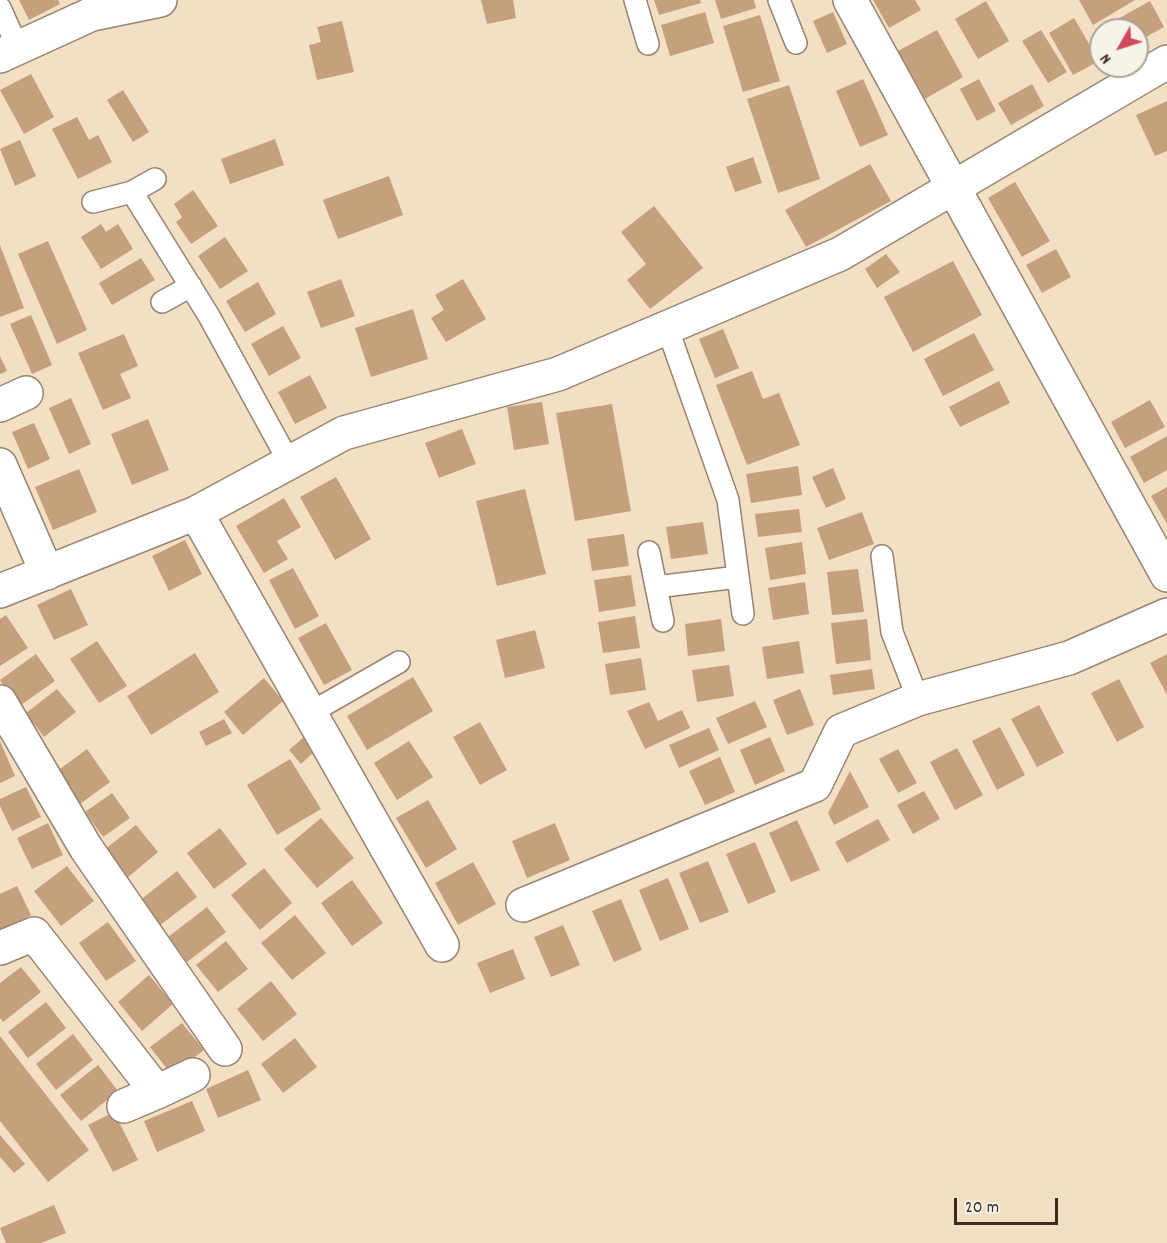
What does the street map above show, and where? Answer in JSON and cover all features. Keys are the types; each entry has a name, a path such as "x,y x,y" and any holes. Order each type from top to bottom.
{"street":[{"path":"9,52 92,14 158,0"},
{"path":"850,0 953,190 1164,560"},
{"path":"0,591 196,513 344,433 558,374 840,254 953,190 1167,62"},
{"path":"0,465 47,573"},
{"path":"196,513 442,945"},
{"path":"523,905 815,785 842,731 918,699 1001,674 1069,658 1167,615"},
{"path":"0,702 86,849 225,1049"},
{"path":"0,948 34,934 157,1092"},
{"path":"124,1106 193,1075"}],"lane":[{"path":"634,0 648,44"},
{"path":"779,0 796,43"},
{"path":"0,8 9,52"},
{"path":"93,202 132,192 155,179"},
{"path":"132,192 191,286 289,462"},
{"path":"162,302 191,286"},
{"path":"666,327 728,500 743,614"},
{"path":"649,552 663,621"},
{"path":"882,556 892,632 918,699"},
{"path":"656,587 738,577"},
{"path":"310,713 399,662"}],"building":[{"path":"19,0 58,0 60,4 29,20"},
{"path":"481,0 513,0 516,18 487,24"},
{"path":"654,0 700,0 701,3 659,15"},
{"path":"715,0 754,0 756,8 721,19"},
{"path":"873,0 915,0 921,10 889,28"},
{"path":"1079,0 1135,0 1105,18 1089,18"},
{"path":"986,1 1009,41 978,59 955,19"},
{"path":"1150,1 1164,27 1149,35 1149,18 1120,18"},
{"path":"705,12 714,43 670,56 661,25"},
{"path":"833,12 847,44 827,53 813,21"},
{"path":"760,15 780,81 743,92 723,26"},
{"path":"1074,18 1089,44 1089,66 1073,75 1049,33"},
{"path":"342,21 354,72 317,80 309,45 321,42 317,27"},
{"path":"937,30 963,77 925,99 898,51"},
{"path":"1041,30 1067,72 1048,83 1022,41"},
{"path":"31,74 54,117 24,134 0,90"},
{"path":"863,79 888,135 860,147 836,91"},
{"path":"979,79 996,111 977,121 960,89"},
{"path":"1032,84 1044,106 1011,125 998,103"},
{"path":"789,85 820,179 778,193 747,99"},
{"path":"123,90 149,132 133,142 107,100"},
{"path":"1167,101 1167,151 1155,156 1136,115"},
{"path":"77,117 89,140 98,135 112,162 78,179 52,129"},
{"path":"275,139 284,165 230,184 221,159"},
{"path":"20,140 36,176 15,186 0,149"},
{"path":"753,157 762,183 735,192 726,167"},
{"path":"870,164 891,201 806,247 785,210"},
{"path":"389,176 403,215 338,239 323,200"},
{"path":"1015,182 1050,241 1022,257 988,198"},
{"path":"193,190 218,226 191,244 176,222 182,217 174,204"},
{"path":"654,206 703,268 650,309 627,280 646,264 621,232"},
{"path":"101,224 106,232 118,224 133,249 101,269 81,237"},
{"path":"225,237 248,271 220,289 198,256"},
{"path":"48,241 87,330 57,344 18,254"},
{"path":"0,245 24,308 0,317"},
{"path":"1056,249 1071,277 1042,293 1026,265"},
{"path":"886,254 900,272 877,288 865,269"},
{"path":"141,258 155,280 112,305 99,283"},
{"path":"953,261 982,315 913,352 884,297"},
{"path":"341,279 355,316 321,328 307,292"},
{"path":"463,279 486,319 446,342 431,318 444,310 435,295"},
{"path":"258,282 276,314 245,332 226,301"},
{"path":"413,309 428,359 371,377 355,328"},
{"path":"31,315 52,365 32,374 10,324"},
{"path":"283,326 301,358 269,376 251,344"},
{"path":"723,329 739,368 715,378 699,339"},
{"path":"974,333 994,370 943,396 924,359"},
{"path":"124,334 138,366 120,374 131,398 103,410 78,353"},
{"path":"0,356 7,371 0,374"},
{"path":"752,371 763,399 779,393 800,445 747,465 716,385"},
{"path":"310,375 327,408 295,424 278,392"},
{"path":"999,381 1010,403 960,427 949,407"},
{"path":"71,398 91,444 69,454 49,408"},
{"path":"1150,400 1165,427 1125,448 1111,422"},
{"path":"542,402 549,444 514,450 507,407"},
{"path":"612,404 631,511 575,521 556,413"},
{"path":"148,419 169,470 132,485 111,434"},
{"path":"34,423 50,459 28,469 12,432"},
{"path":"462,429 476,464 439,478 425,443"},
{"path":"1167,436 1167,470 1144,483 1130,457"},
{"path":"798,466 802,495 751,503 746,474"},
{"path":"833,468 846,499 826,508 812,477"},
{"path":"79,469 97,512 53,530 35,487"},
{"path":"336,477 371,539 335,560 300,497"},
{"path":"1167,487 1167,524 1151,496"},
{"path":"525,489 546,574 497,586 476,501"},
{"path":"284,498 301,527 277,541 288,559 264,573 236,526"},
{"path":"799,509 802,532 758,537 755,514"},
{"path":"862,512 874,544 829,560 817,528"},
{"path":"703,522 708,554 671,559 666,527"},
{"path":"624,534 629,566 592,571 587,539"},
{"path":"185,540 202,574 169,591 152,556"},
{"path":"802,542 806,574 770,580 765,548"},
{"path":"293,568 319,616 295,629 269,580"},
{"path":"858,569 864,612 832,615 827,572"},
{"path":"631,575 636,606 599,612 594,580"},
{"path":"805,582 809,614 773,620 768,588"},
{"path":"71,589 88,625 54,640 37,605"},
{"path":"6,615 28,648 0,666 0,619"},
{"path":"635,616 640,648 603,653 598,622"},
{"path":"721,619 725,651 688,656 685,624"},
{"path":"867,619 871,660 836,664 831,623"},
{"path":"326,623 352,670 324,685 298,638"},
{"path":"535,630 545,668 505,678 496,640"},
{"path":"97,641 127,686 99,703 70,659"},
{"path":"799,641 804,673 767,679 762,647"},
{"path":"195,653 219,692 151,735 127,696"},
{"path":"36,654 55,681 18,707 0,680"},
{"path":"1167,654 1167,695 1150,663"},
{"path":"641,658 646,690 610,695 605,664"},
{"path":"729,665 734,696 697,702 692,670"},
{"path":"872,669 875,689 833,695 830,675"},
{"path":"413,677 433,711 367,750 347,716"},
{"path":"264,678 283,701 243,735 224,712"},
{"path":"1119,679 1144,727 1117,742 1091,693"},
{"path":"57,689 76,712 44,737 26,713"},
{"path":"800,689 814,725 787,735 773,700"},
{"path":"755,701 767,727 728,744 716,718"},
{"path":"649,702 658,721 682,710 690,728 645,749 627,711"},
{"path":"1039,705 1064,753 1037,767 1011,719"},
{"path":"224,719 232,733 206,746 199,732"},
{"path":"480,722 507,770 480,785 453,737"},
{"path":"1000,727 1025,775 997,790 972,741"},
{"path":"709,728 719,750 679,768 669,745"},
{"path":"304,737 316,750 301,764 289,750"},
{"path":"770,737 785,771 755,785 740,750"},
{"path":"0,741 15,776 0,783"},
{"path":"409,741 433,777 397,800 374,763"},
{"path":"957,748 983,795 955,810 930,762"},
{"path":"87,749 110,782 80,804 56,772"},
{"path":"898,749 917,783 898,793 879,759"},
{"path":"720,757 735,792 705,805 689,771"},
{"path":"290,759 321,809 277,835 247,785"},
{"path":"850,771 869,807 834,825 828,813"},
{"path":"26,787 41,817 12,831 0,806 0,799"},
{"path":"924,791 940,819 913,834 897,805"},
{"path":"112,793 130,818 103,837 85,812"},
{"path":"428,800 457,849 426,868 396,818"},
{"path":"321,818 354,858 317,888 284,849"},
{"path":"878,819 890,840 847,863 835,842"},
{"path":"797,820 820,870 791,882 769,833"},
{"path":"48,823 63,855 32,869 17,838"},
{"path":"555,823 570,860 527,878 512,841"},
{"path":"136,825 158,852 127,878 104,850"},
{"path":"220,828 247,864 214,889 187,853"},
{"path":"755,842 776,892 748,904 726,854"},
{"path":"708,861 729,912 700,923 679,873"},
{"path":"473,862 496,904 458,925 435,883"},
{"path":"67,866 94,901 61,926 34,891"},
{"path":"264,868 292,903 260,930 231,895"},
{"path":"177,871 197,897 159,926 139,901"},
{"path":"668,878 689,929 660,941 639,890"},
{"path":"352,880 383,923 352,946 321,903"},
{"path":"17,886 31,915 0,930 0,894"},
{"path":"621,899 642,950 614,962 592,911"},
{"path":"207,907 226,932 187,962 168,937"},
{"path":"295,915 326,953 292,980 261,943"},
{"path":"108,922 136,961 106,981 79,943"},
{"path":"563,925 580,965 551,977 534,937"},
{"path":"226,941 248,969 218,992 196,965"},
{"path":"513,949 525,979 490,993 477,963"},
{"path":"21,967 41,992 3,1022 0,1018 0,983"},
{"path":"149,975 173,1004 142,1031 118,1002"},
{"path":"271,981 297,1014 263,1041 237,1009"},
{"path":"46,1002 66,1028 28,1058 8,1032"},
{"path":"182,1023 204,1050 172,1075 150,1047"},
{"path":"73,1034 93,1060 56,1090 36,1064"},
{"path":"0,1036 89,1150 48,1182 0,1121"},
{"path":"295,1038 317,1067 283,1093 261,1064"},
{"path":"98,1065 118,1091 81,1121 60,1095"},
{"path":"248,1070 261,1100 218,1118 206,1089"},
{"path":"192,1101 205,1131 157,1152 144,1121"},
{"path":"114,1112 138,1160 113,1172 88,1125"},
{"path":"0,1135 25,1164 14,1173 0,1157"},
{"path":"54,1205 66,1233 41,1243 6,1243 0,1228"}]}
